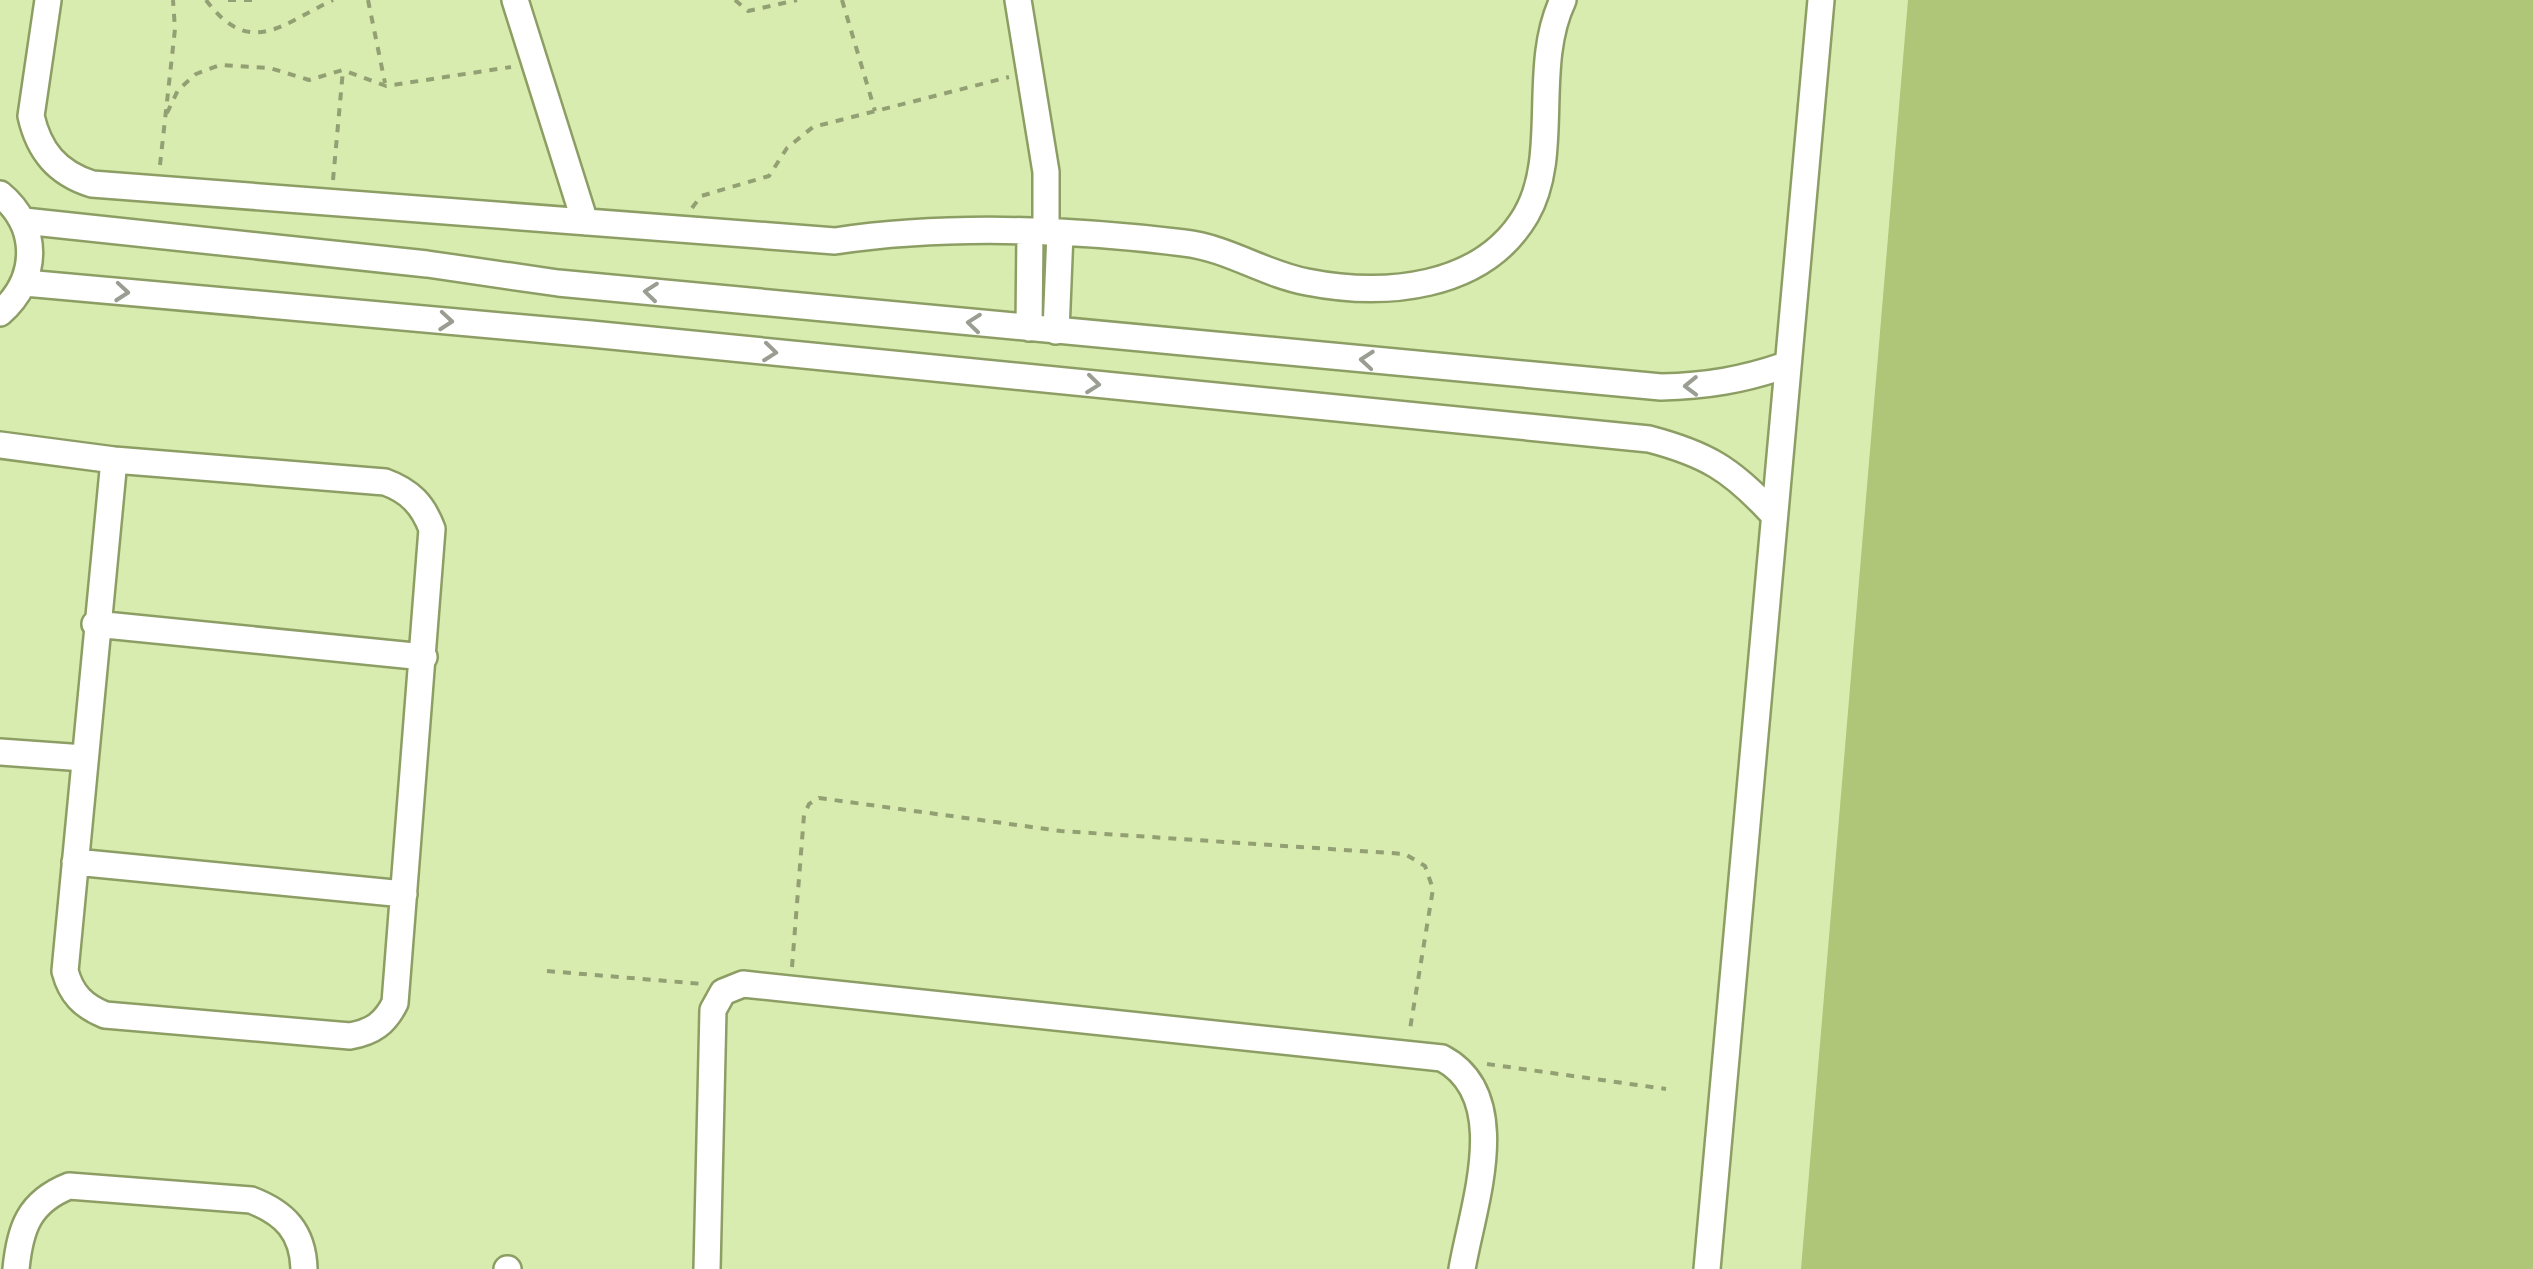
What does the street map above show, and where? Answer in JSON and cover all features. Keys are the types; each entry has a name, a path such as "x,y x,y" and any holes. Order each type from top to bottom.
{"street":[{"path":"48,0 31,116 39,143 55,165 78,180 156,190 835,241 895,232 1045,232 1204,246 1308,282 1402,288 1453,275 1499,246 1521,222 1533,199 1540,153 1544,60 1551,25 1563,0"},
{"path":"515,0 532,64 585,222"},
{"path":"1018,0 1026,72 1046,172 1045,232 1056,331"},
{"path":"1707,1269 1724,1121 1772,512 1820,0"},
{"path":"0,194 24,222 31,262 25,283 0,313"},
{"path":"24,222 427,264 558,282 1661,386 1704,386 1786,366"},
{"path":"1029,328 1045,232"},
{"path":"25,283 590,334 1648,439 1696,452 1724,468 1772,512"},
{"path":"0,445 114,460 385,482 415,499 432,530 396,1003 378,1027 365,1034 350,1036 105,1015 78,999 66,970 95,624 114,460"},
{"path":"95,624 424,657"},
{"path":"0,752 84,758"},
{"path":"74,862 404,894"},
{"path":"707,1269 713,1010 732,987 791,989 1442,1058 1471,1081 1484,1114 1462,1269"},
{"path":"16,1269 22,1227 32,1208 69,1186 251,1200 275,1209 293,1226 303,1250 304,1269"}],"path":[{"path":"156,190 167,112 174,0"},
{"path":"206,0 227,25 260,32 283,28 333,0"},
{"path":"228,0 256,0"},
{"path":"368,0 386,86"},
{"path":"735,0 748,11 797,0"},
{"path":"842,0 875,111"},
{"path":"167,112 178,90 196,74 220,65 270,68 309,80 343,70 386,86 532,64"},
{"path":"331,202 343,70"},
{"path":"696,232 691,209 702,196 768,176 787,148 813,126 1026,72"},
{"path":"791,989 804,815 808,804 820,798 1061,832 1405,854 1425,866 1433,888 1406,1053"},
{"path":"547,972 732,987"},
{"path":"1442,1058 1666,1089"}],"green space":[{"path":"1908,0 2533,0 2533,1269 1801,1269"}]}
